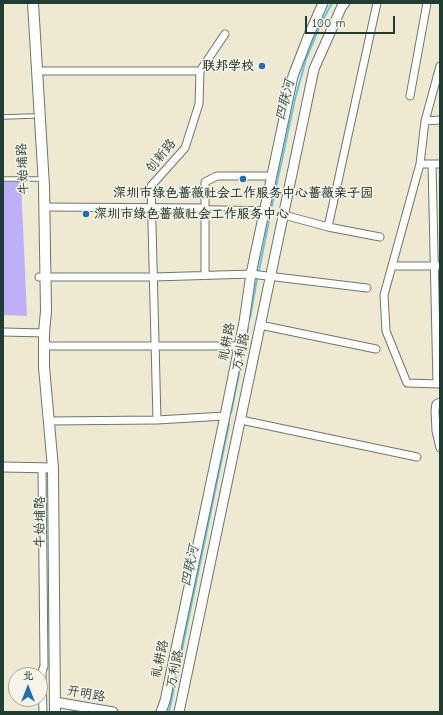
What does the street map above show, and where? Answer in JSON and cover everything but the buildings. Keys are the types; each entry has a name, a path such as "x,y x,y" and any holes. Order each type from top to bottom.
{"main road":[{"name":"牛始埔路","path":"26,3 33,116 44,207 40,315 44,333 44,367 53,468 55,707"},
{"name":"牛始埔路","path":"33,3 37,71 42,277"}],"street":[{"name":"礼耕路","path":"161,712 226,416 251,274 293,76 322,3"},
{"name":"万利路","path":"179,712 314,70 342,6 345,3"},
{"path":"328,227 377,3"},
{"path":"410,96 427,3"},
{"path":"37,71 200,71 225,34"},
{"path":"432,164 437,266 438,384 407,383 386,331 384,295 420,164 425,121 440,66"},
{"name":"创新路","path":"157,420 151,186 185,148 199,104 200,71"},
{"path":"425,121 440,120"},
{"path":"420,164 440,164"},
{"path":"205,275 205,182 216,176 272,176"},
{"path":"44,207 205,208"},
{"path":"284,215 328,227 380,237"},
{"path":"392,266 437,266"},
{"path":"42,277 154,277 251,274 367,288"},
{"path":"260,325 376,349"},
{"path":"3,332 44,333"},
{"path":"44,346 239,346"},
{"path":"440,402 436,404 435,410 436,431 440,448"},
{"path":"49,421 157,420 226,416"},
{"path":"241,420 417,457"},
{"path":"3,468 53,468"},
{"path":"42,468 43,712"},
{"name":"开明路","path":"55,707 113,712"}],"lane":[{"path":"3,117 33,116"},
{"path":"3,179 40,179"},
{"path":"205,208 265,209"}],"waterway":[{"name":"四联河","path":"272,206 295,99 306,59 321,23 332,3"},
{"name":"四联河","path":"259,270 270,216"},
{"name":"四联河","path":"250,318 257,279"},
{"name":"四联河","path":"231,413 248,328"},
{"name":"四联河","path":"169,712 229,424"}],"place":[{"name":"联邦学校","path":"262,66"},
{"name":"深圳市绿色蔷薇社会工作服务中心蔷薇亲子园","path":"243,179"},
{"name":"深圳市绿色蔷薇社会工作服务中心","path":"86,214"}]}
